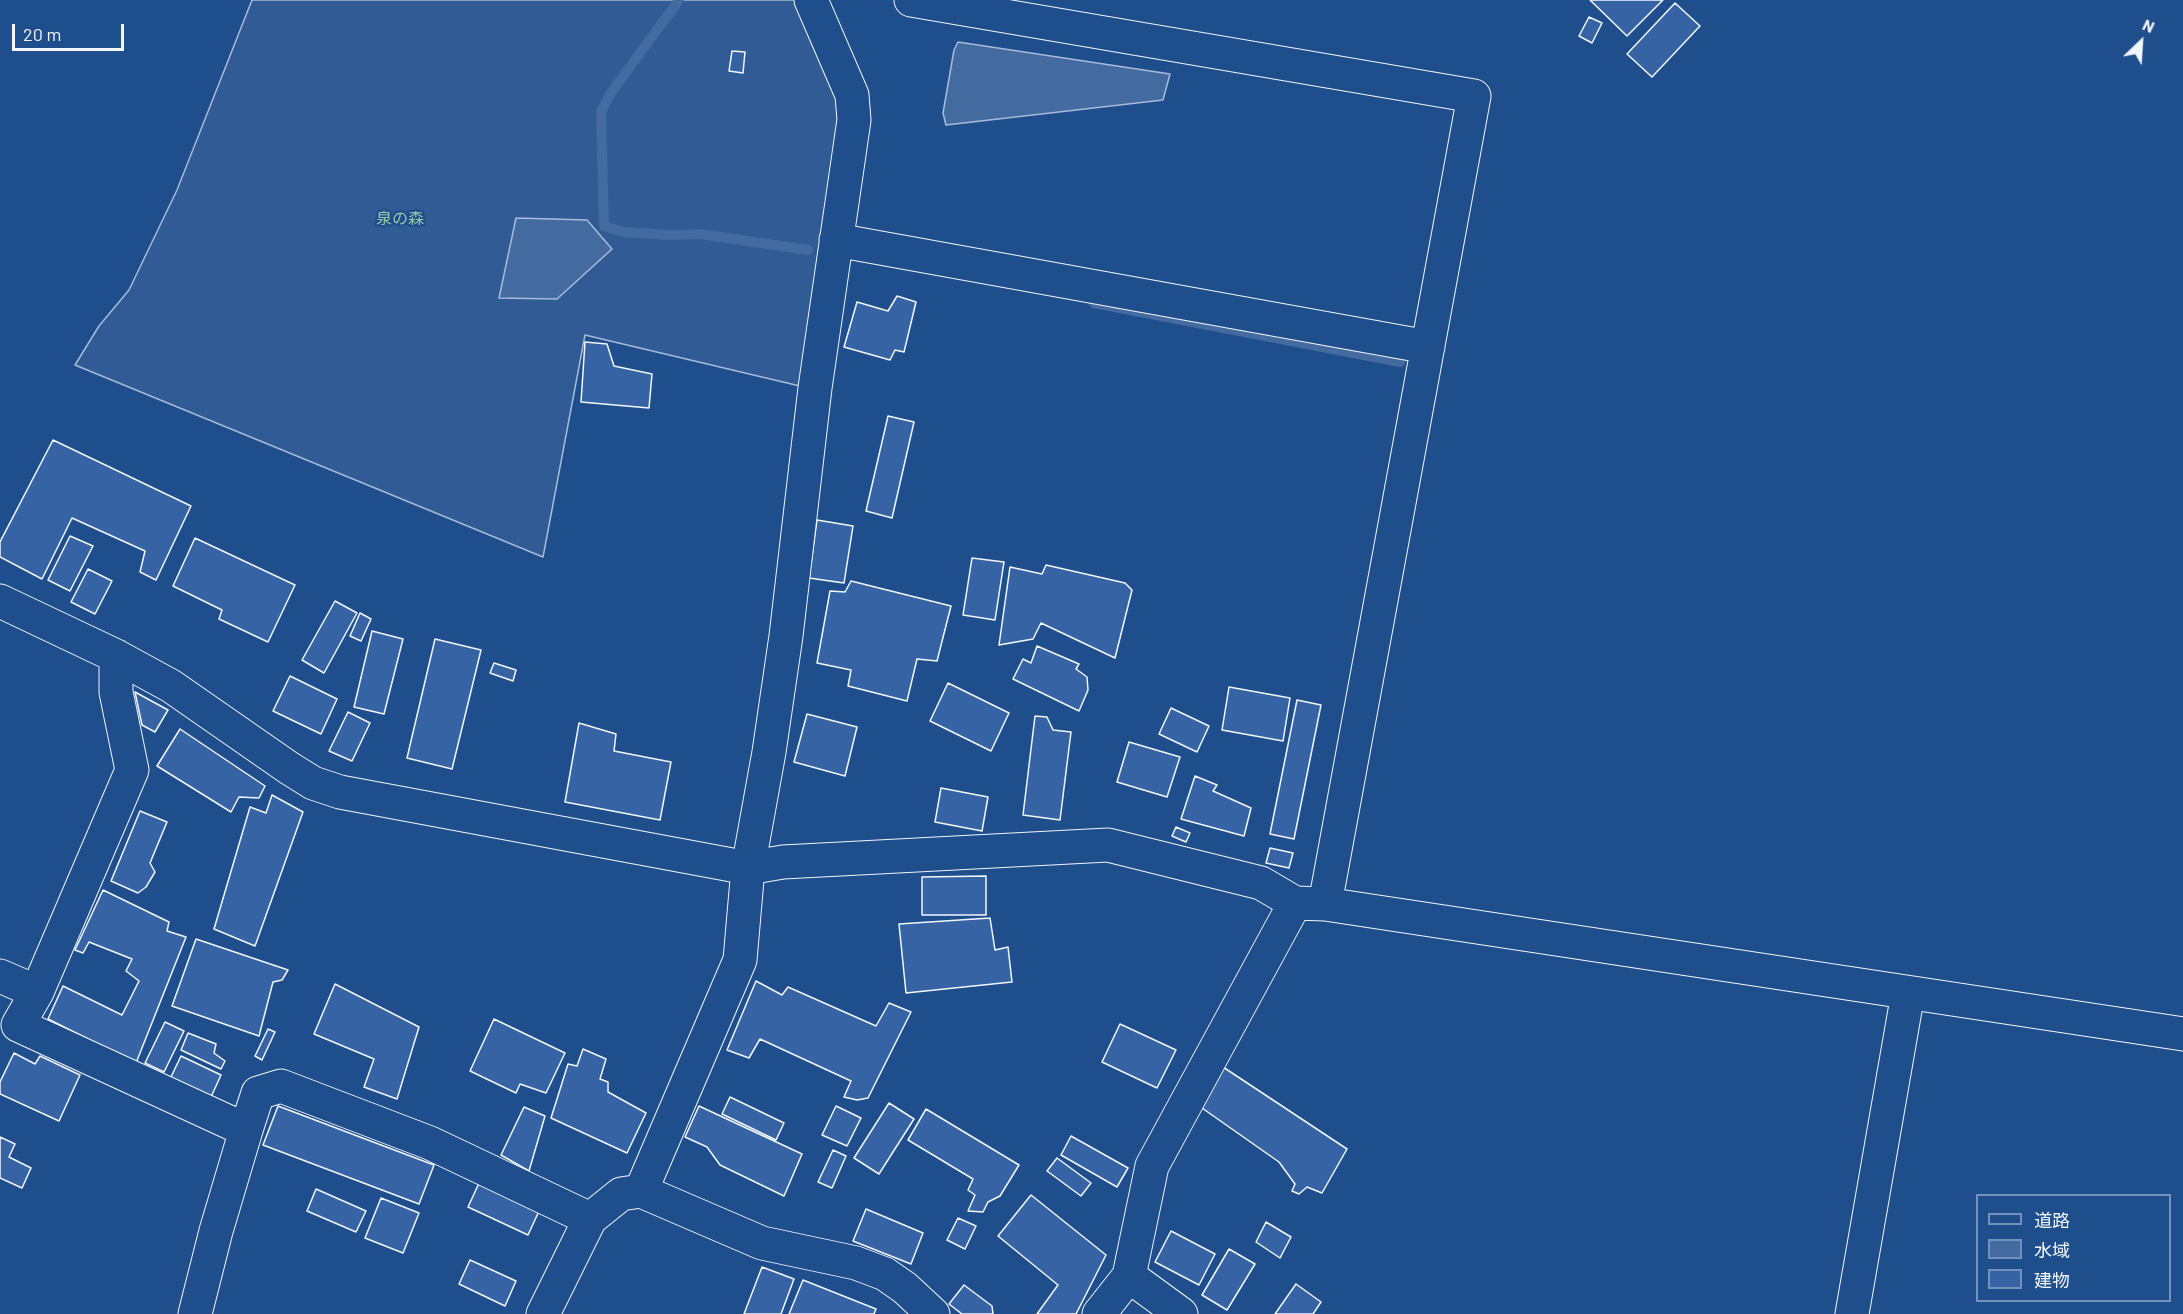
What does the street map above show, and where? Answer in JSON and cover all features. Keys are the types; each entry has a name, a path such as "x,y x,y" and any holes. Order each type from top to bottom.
{"street":[{"path":"641,1191 740,960 748,868 769,752 786,636 811,423 854,120 852,95 811,0"},
{"path":"911,0 1474,96 1428,347 1310,904 1152,1166 1129,1276 1100,1314"},
{"path":"836,240 1428,347"},
{"path":"0,601 117,656 171,686 289,768 313,783 340,792 748,868 783,862 1108,845 1261,883 1310,904 2183,1034"},
{"path":"117,656 116,692 132,770 37,992 18,1025 246,1130"},
{"path":"0,976 37,992"},
{"path":"1852,1314 1908,993"},
{"path":"195,1314 216,1232 258,1093 281,1086 430,1143 590,1219"},
{"path":"543,1314 590,1219 621,1194 641,1191 762,1244 856,1263 885,1274 905,1288 933,1314"},
{"path":"1129,1276 1181,1314"}],"shaded area":[{"name":"泉の森","path":"252,0 800,0 844,97 804,387 585,335 543,557 75,365 99,326 129,290 177,190"}],"water":[{"path":"958,42 1170,74 1163,100 946,125 943,113 954,50"},
{"path":"516,218 587,220 612,249 557,299 499,298"}],"building":[{"path":"1590,0 1663,0 1627,36"},
{"path":"1675,3 1700,26 1652,77 1627,54"},
{"path":"1589,17 1602,23 1592,43 1579,36"},
{"path":"732,51 745,52 743,73 729,71"},
{"path":"897,296 916,302 904,352 895,350 890,360 844,347 857,302 888,311"},
{"path":"585,342 607,344 614,366 652,374 649,408 581,402"},
{"path":"888,416 914,422 892,518 866,511"},
{"path":"53,440 191,506 156,580 140,572 145,551 72,518 42,579 0,557 0,542"},
{"path":"817,520 853,526 844,583 809,578"},
{"path":"70,536 93,546 70,591 48,580"},
{"path":"195,538 295,585 268,642 219,619 222,610 173,586"},
{"path":"972,558 1004,562 995,620 963,615"},
{"path":"1046,565 1125,583 1132,590 1115,658 1041,623 1033,639 999,645 1010,567 1042,574"},
{"path":"88,569 112,581 95,614 71,602"},
{"path":"851,581 951,606 937,661 917,659 907,701 848,686 851,670 817,663 830,591 845,592"},
{"path":"335,601 357,613 324,673 302,660"},
{"path":"360,613 371,619 361,641 350,636"},
{"path":"372,631 403,639 384,714 354,707"},
{"path":"435,639 481,650 452,769 407,758"},
{"path":"1037,646 1079,664 1076,669 1087,677 1088,690 1079,711 1013,679 1023,659 1031,663"},
{"path":"494,663 516,670 513,681 490,673"},
{"path":"290,676 337,699 321,734 273,711"},
{"path":"948,683 1009,713 991,751 930,721"},
{"path":"1229,687 1290,698 1283,741 1222,730"},
{"path":"135,692 168,710 155,732 142,725"},
{"path":"1297,700 1321,705 1294,839 1270,834"},
{"path":"1171,708 1209,726 1197,752 1159,734"},
{"path":"348,712 370,723 352,761 329,751"},
{"path":"807,714 857,727 845,776 794,762"},
{"path":"1035,716 1047,717 1053,730 1071,732 1060,820 1023,815"},
{"path":"579,723 616,734 614,751 671,762 660,820 565,802"},
{"path":"180,729 265,786 259,798 239,797 231,812 157,766"},
{"path":"1129,742 1180,757 1167,797 1117,782"},
{"path":"1195,776 1217,785 1213,791 1251,808 1244,836 1181,819"},
{"path":"941,788 988,797 982,831 935,822"},
{"path":"272,795 303,812 255,946 214,929 250,807 266,813"},
{"path":"140,811 167,822 150,863 155,872 146,887 138,893 111,881"},
{"path":"1176,827 1190,833 1186,842 1172,836"},
{"path":"1270,848 1293,853 1289,868 1266,863"},
{"path":"986,876 986,915 922,915 922,877"},
{"path":"103,890 169,922 167,931 186,937 136,1063 48,1019 63,986 122,1015 139,981 126,971 132,959 89,942 83,953 75,950"},
{"path":"990,918 995,950 1008,947 1012,982 906,993 899,924"},
{"path":"196,939 288,970 282,980 273,982 259,1036 172,1006"},
{"path":"756,981 782,995 788,987 876,1026 889,1003 911,1012 868,1098 857,1100 844,1097 851,1081 760,1039 749,1058 727,1050"},
{"path":"335,984 419,1027 397,1099 364,1087 374,1059 314,1034"},
{"path":"494,1019 565,1053 546,1093 520,1084 516,1093 470,1071"},
{"path":"165,1022 184,1031 164,1072 145,1063"},
{"path":"1120,1024 1176,1050 1157,1088 1102,1062"},
{"path":"268,1029 275,1032 262,1060 255,1056"},
{"path":"188,1033 216,1044 214,1053 225,1061 221,1069 181,1050"},
{"path":"583,1049 606,1059 600,1079 608,1082 608,1092 646,1113 627,1153 551,1118 568,1064 577,1066"},
{"path":"14,1053 35,1064 40,1056 80,1075 59,1121 0,1094 0,1082"},
{"path":"181,1056 221,1075 211,1097 170,1079"},
{"path":"1223,1067 1347,1149 1322,1193 1307,1187 1299,1194 1292,1191 1295,1184 1279,1162 1202,1108"},
{"path":"730,1097 784,1123 776,1140 722,1114"},
{"path":"889,1103 914,1119 879,1174 854,1158"},
{"path":"278,1106 434,1165 419,1204 263,1145"},
{"path":"699,1106 802,1154 784,1196 720,1165 707,1147 685,1137"},
{"path":"836,1106 861,1118 847,1146 822,1135"},
{"path":"524,1107 545,1116 529,1171 501,1155"},
{"path":"926,1109 1019,1165 1000,1196 988,1202 983,1212 968,1211 975,1195 968,1190 973,1179 908,1140"},
{"path":"1071,1136 1128,1168 1117,1187 1061,1155"},
{"path":"0,1137 15,1144 9,1157 31,1168 22,1188 0,1178"},
{"path":"833,1150 846,1156 832,1188 818,1182"},
{"path":"1057,1158 1091,1183 1081,1196 1047,1171"},
{"path":"480,1181 540,1209 528,1235 468,1207"},
{"path":"316,1189 366,1211 356,1232 307,1211"},
{"path":"1031,1195 1106,1255 1076,1314 1037,1314 1058,1285 998,1236"},
{"path":"381,1198 419,1213 403,1253 365,1238"},
{"path":"866,1209 923,1233 911,1264 853,1241"},
{"path":"958,1218 976,1226 965,1249 947,1240"},
{"path":"1266,1222 1291,1237 1280,1258 1256,1242"},
{"path":"1171,1231 1215,1254 1199,1285 1155,1262"},
{"path":"1229,1249 1255,1264 1227,1310 1202,1295"},
{"path":"470,1260 516,1281 505,1306 459,1284"},
{"path":"762,1267 794,1279 781,1314 744,1314"},
{"path":"803,1280 876,1309 874,1314 789,1314"},
{"path":"1296,1284 1321,1302 1313,1314 1275,1314"},
{"path":"964,1285 992,1306 993,1314 962,1314 949,1304"}],"waterway":[{"path":"679,0 610,94 601,112 604,226 623,232 700,234 808,250"},
{"path":"1094,303 1400,362"}]}
